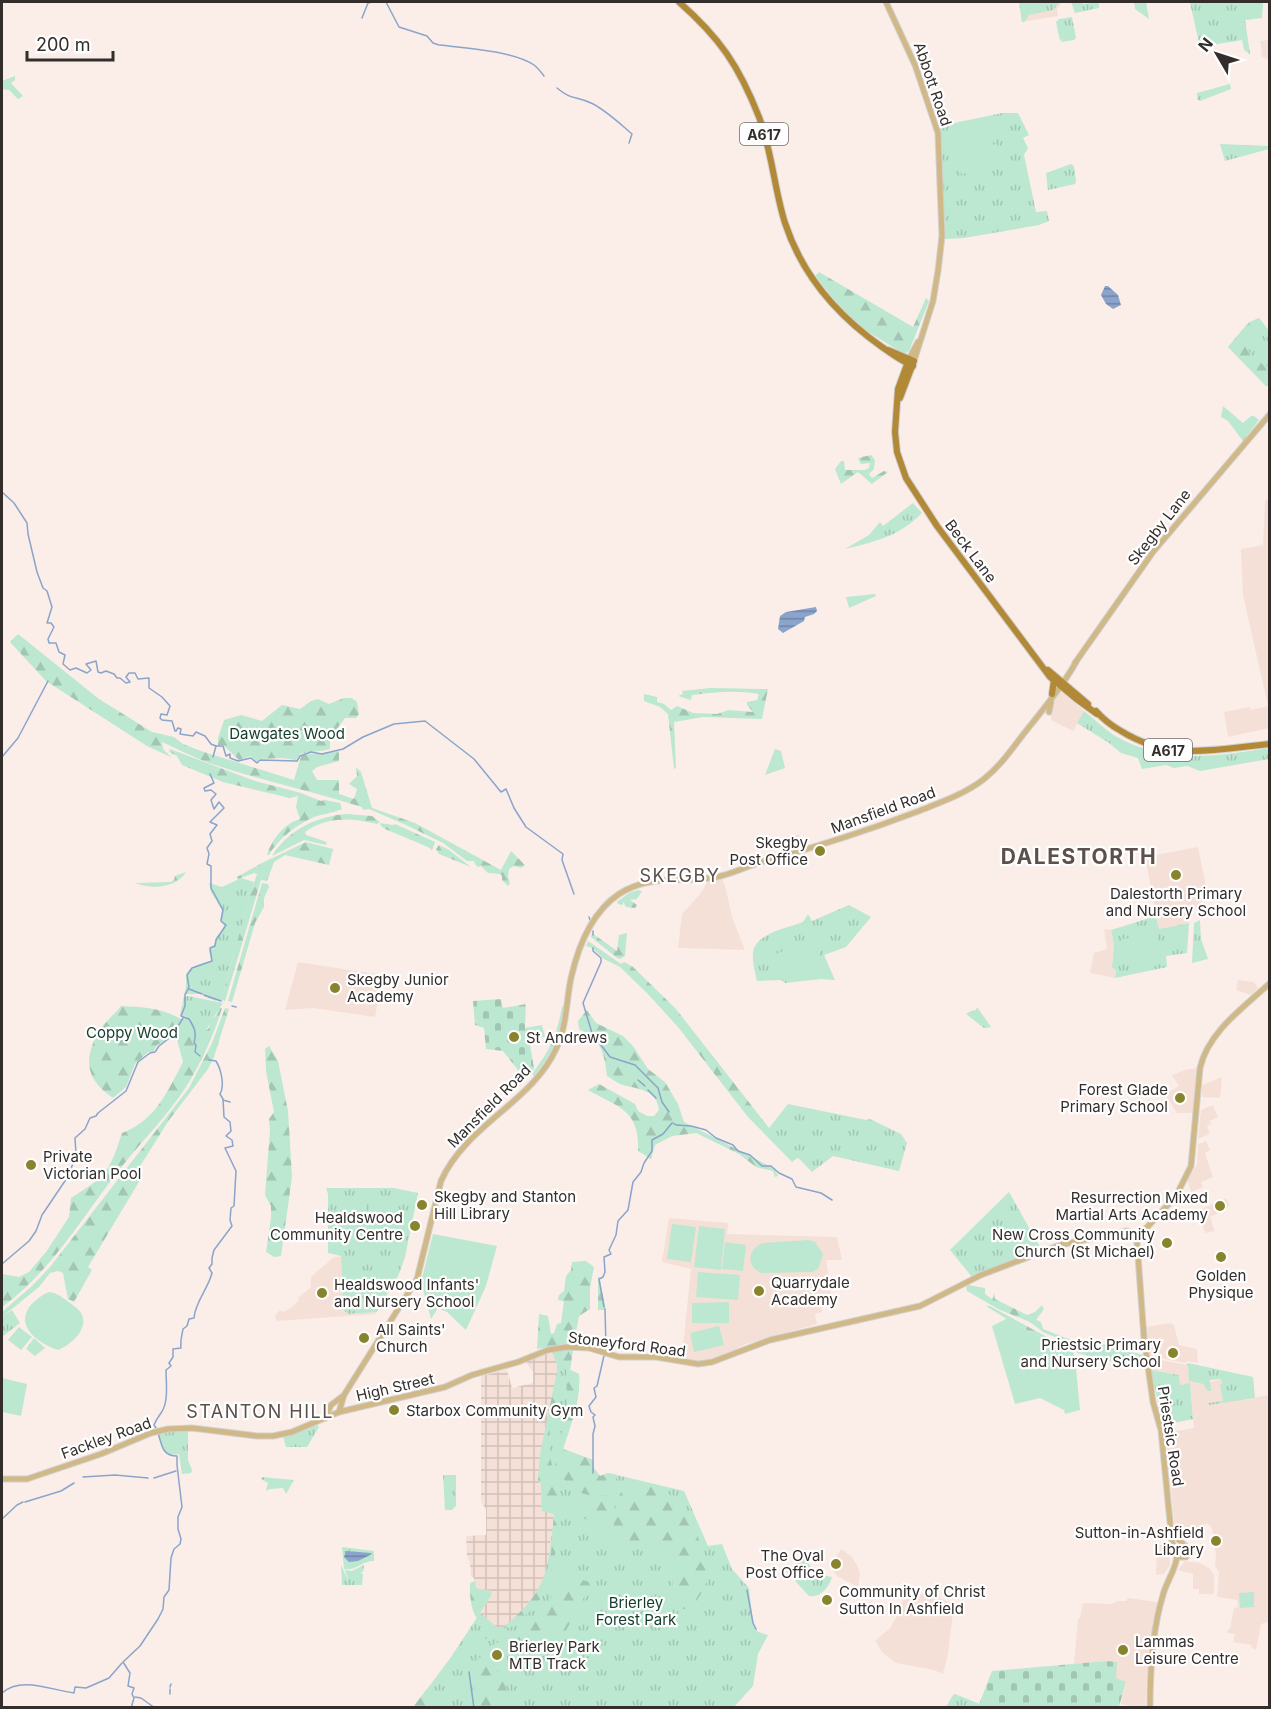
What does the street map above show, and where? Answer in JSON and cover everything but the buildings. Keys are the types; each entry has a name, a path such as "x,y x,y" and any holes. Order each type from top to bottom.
{"highway":[{"name":"A617","path":"680,2 701,21 727,51 748,91 760,120 785,223 804,264 816,283 841,314 856,328 893,356 911,363"},
{"name":"Abbott Road","path":"895,440 898,389 911,363"},
{"name":"Beck Lane","path":"895,440 900,464 922,504 1045,668 1060,683"},
{"name":"A617","path":"1060,683 1097,714 1133,739 1151,746 1198,752 1269,744"},
{"path":"1052,696 1060,683"},
{"name":"A617","path":"1247,746 1269,739"}],"main road":[{"name":"Abbott Road","path":"886,2 915,65 935,118 938,133 939,236 941,243 935,292 911,363"},
{"name":"Skegby Lane","path":"1060,683 1161,542 1269,414"},
{"path":"1048,712 1052,696"},
{"name":"Mansfield Road","path":"336,1411 417,1279 441,1181 446,1170 466,1143 521,1093 545,1067 556,1050 565,1024 571,979 578,956 590,926 610,901 622,892 645,883 661,879 721,876 758,863 806,851 885,825 959,795 996,769 1052,696"},
{"path":"1140,1236 1176,1196 1191,1166 1200,1068 1204,1052 1217,1034 1269,982"},
{"name":"Stoneyford Road","path":"455,1383 463,1378 556,1349 582,1347 619,1357 659,1357 691,1363 712,1362 770,1340 920,1306 981,1275 1060,1245 1127,1232 1140,1236"},
{"name":"Priestsic Road","path":"1140,1236 1137,1242 1144,1338 1161,1430 1172,1542 1179,1554"},
{"name":"High Street","path":"336,1411 428,1392 455,1383"},
{"name":"Mansfield Road","path":"336,1411 333,1404 344,1395"},
{"name":"Fackley Road","path":"2,1479 27,1479 101,1454 158,1431 192,1428 273,1436 292,1432 325,1419 336,1411"},
{"path":"1171,1533 1188,1546 1190,1552 1187,1557 1179,1554"},
{"path":"1150,1707 1151,1673 1162,1596 1179,1554 1179,1546 1184,1544"}],"shaded area":[{"path":"1019,2 1062,2 1057,9 1058,16 1022,22"},
{"path":"1270,40 1269,60 1261,56 1260,41"},
{"path":"1269,499 1269,728 1228,737 1224,712 1268,706 1243,595 1241,549 1263,545 1265,500"},
{"path":"1059,693 1084,711 1073,731 1051,720 1051,705"},
{"path":"793,834 794,836 799,834 804,848 792,851 782,839"},
{"name":"Dalestorth Primary and Nursery School","path":"1198,847 1208,896 1194,909 1189,923 1159,929 1145,857"},
{"path":"709,880 724,882 733,920 745,950 678,948 682,914"},
{"path":"1104,929 1111,930 1114,944 1112,968 1116,970 1115,978 1090,973 1094,953 1107,949"},
{"name":"Skegby Junior Academy","path":"298,962 383,975 375,1017 313,1008 285,1010"},
{"path":"1238,980 1254,982 1258,988 1251,995 1236,990"},
{"name":"Forest Glade Primary School","path":"1197,1068 1193,1113 1177,1113 1165,1094 1179,1086 1172,1075"},
{"path":"1222,1077 1220,1098 1202,1097 1202,1085"},
{"path":"1213,1105 1218,1117 1210,1121 1211,1124 1207,1126 1210,1134 1198,1139 1201,1110"},
{"path":"1206,1141 1210,1150 1205,1153 1213,1177 1201,1182 1203,1187 1191,1192 1187,1179 1197,1165 1198,1144"},
{"path":"1226,1198 1229,1205 1227,1209 1210,1217 1215,1231 1205,1233 1198,1211"},
{"name":"Quarrydale Academy","path":"669,1218 728,1223 727,1234 837,1237 842,1260 826,1260 833,1305 821,1307 822,1312 815,1314 817,1324 746,1344 717,1358 694,1361 682,1357 691,1269 662,1262"},
{"name":"Healdswood Infants' and Nursery School","path":"334,1257 341,1257 343,1311 348,1314 377,1312 376,1314 277,1321 275,1316 280,1310 283,1312 291,1308 299,1300 298,1298 311,1287 311,1277"},
{"path":"1170,1323 1174,1325 1179,1345 1197,1349 1198,1363 1188,1361 1185,1363 1149,1356 1147,1342 1163,1344 1164,1339 1147,1339 1146,1327"},
{"path":"552,1351 558,1367 538,1482 541,1482 542,1511 554,1514 547,1571 538,1590 524,1609 503,1628 498,1628 480,1613 492,1594 491,1591 476,1588 467,1555 466,1536 486,1535 486,1509 481,1502 481,1376 507,1370 512,1388 533,1383 533,1372 526,1362"},
{"path":"1149,1358 1188,1365 1189,1381 1203,1384 1221,1379 1222,1385 1246,1400 1267,1395 1269,1400 1269,1622 1261,1624 1256,1650 1251,1647 1252,1645 1233,1642 1235,1634 1227,1633 1230,1629 1234,1608 1238,1607 1237,1600 1217,1597 1219,1572 1215,1566 1216,1555 1212,1528 1207,1523 1194,1534 1181,1537 1175,1532 1166,1436 1194,1428 1190,1384 1180,1385 1179,1375 1151,1370"},
{"path":"1157,1545 1169,1545 1170,1565 1164,1574 1156,1575"},
{"path":"841,1549 851,1556 857,1565 860,1573 858,1587 837,1576 828,1563 835,1559"},
{"path":"1185,1561 1200,1563 1209,1568 1214,1575 1214,1594 1199,1594 1199,1589 1193,1589 1193,1574 1178,1570"},
{"path":"924,1592 952,1603 967,1605 954,1605 943,1674 934,1670 896,1663 882,1652 875,1641 890,1628 905,1595 919,1596"},
{"path":"1128,1598 1157,1602 1145,1707 1121,1704 1126,1683 1116,1678 1106,1661 1074,1664 1078,1618 1080,1618 1083,1603 1112,1604 1117,1601 1126,1601"}],"green space":[{"path":"1019,2 1060,2 1053,10 1029,15 1022,22"},
{"path":"1071,2 1083,2 1083,4 1099,2 1099,8 1075,13"},
{"path":"1134,2 1146,2 1149,19 1135,9"},
{"path":"1263,2 1262,18 1245,20 1250,54 1244,50 1242,40 1200,47 1190,3"},
{"path":"1072,17 1076,38 1061,42 1063,38 1060,41 1056,22 1059,19"},
{"path":"15,76 15,80 11,83 23,96 18,99 9,90 2,89 2,81"},
{"path":"1230,84 1231,89 1200,101 1197,99 1197,93"},
{"path":"1002,113 1018,113 1029,135 1023,138 1028,148 1024,155 1036,212 1047,211 1049,221 1039,225 964,238 945,239 940,126"},
{"path":"992,119 996,142 957,149 953,126"},
{"path":"997,144 1001,167 961,174 957,151"},
{"path":"1220,144 1269,146 1269,149 1225,161"},
{"path":"1071,164 1074,166 1075,184 1048,190 1046,173"},
{"path":"819,272 913,327 926,298 929,301 909,351 901,352 862,328 843,311 815,276"},
{"path":"1259,318 1269,331 1269,386 1266,386 1228,347 1248,323"},
{"path":"1259,318 1269,331 1269,339 1258,327 1253,328 1248,323"},
{"path":"1247,326 1254,332 1247,337 1249,346 1247,350 1266,368 1269,363 1269,386 1266,386 1228,347"},
{"path":"1223,406 1243,423 1251,416 1259,420 1243,441 1228,421 1221,417"},
{"path":"871,455 875,460 874,469 869,474 872,478 884,471 888,472 872,484 858,472 841,484 835,469 841,461 844,461 845,470 865,470 869,468 870,463 861,464 858,458"},
{"path":"913,503 922,513 914,521 896,533 845,549 869,535 880,522 883,526"},
{"path":"875,594 876,596 849,608 846,597"},
{"path":"18,634 99,699 152,732 174,737 183,744 201,751 294,780 301,756 339,751 339,761 317,767 312,771 317,780 339,780 339,794 354,799 357,789 349,784 357,776 356,767 361,772 372,808 415,823 501,870 511,851 525,865 521,868 514,866 509,869 510,884 508,886 500,874 488,873 481,866 478,867 474,861 467,861 443,843 369,809 363,810 362,807 343,801 203,761 162,742 163,749 171,757 147,746 46,681 10,642"},
{"path":"710,688 768,689 762,719 703,717 674,722 676,768 674,769 668,714 660,707 644,701 644,694 657,697 657,702 671,710 677,706 693,713 717,714 729,710 753,712 747,702 757,700 759,694 709,693 692,695 691,700 678,696 683,694 682,691"},
{"name":"Dawgates Wood","path":"344,698 352,698 357,702 359,714 356,718 345,718 336,730 330,733 330,749 300,754 296,760 259,759 257,762 251,756 239,760 223,745 218,746 224,720 241,715 262,721 282,705 300,709 318,699 329,704"},
{"path":"1084,711 1117,737 1155,752 1192,756 1230,754 1269,748 1269,759 1200,771 1187,766 1174,768 1166,765 1142,769 1138,758 1121,753 1077,723"},
{"path":"170,749 255,781 301,793 321,801 340,803 342,809 314,817 301,824 288,833 267,855 279,833 289,824 300,819 296,807 298,796 290,798 223,782 182,765 177,756 169,752"},
{"path":"775,749 781,751 785,768 765,775"},
{"path":"347,814 372,816 380,822 377,824 358,820 340,820 322,823 305,832 306,835 327,842 326,845 304,840 272,856 286,839 304,826 314,821"},
{"path":"380,823 395,824 435,842 432,850 385,829"},
{"path":"306,842 333,849 329,865 285,855 274,862 267,881 261,880 225,1001 207,998 223,993 257,874 238,879 237,877"},
{"path":"439,845 471,867 439,854 436,849"},
{"path":"186,872 182,878 169,885 155,887 135,883 171,882 175,876"},
{"path":"241,878 254,882 223,993 216,1001 203,994 184,994 188,972 194,966 211,961 209,949 225,927 220,921 222,910 211,892 209,883 222,887"},
{"path":"262,883 268,884 269,887 264,898 264,907 255,923 232,1002 228,1001"},
{"path":"642,891 637,899 630,900 637,905 635,908 626,907 623,901 623,905 618,904 617,902 629,893"},
{"path":"849,905 871,917 846,947 824,955 835,980 821,979 785,983 781,980 757,981 753,953 755,946 766,936 803,922 808,914 812,921"},
{"path":"1156,916 1159,929 1189,923 1187,953 1166,956 1167,967 1115,978 1116,970 1112,968 1114,944 1111,930"},
{"path":"1200,920 1201,939 1208,959 1192,963 1194,923"},
{"path":"592,933 617,951 619,935 627,933 625,956 617,958 591,937"},
{"path":"1157,934 1161,957 1126,963 1122,939"},
{"path":"815,939 823,963 785,978 776,954"},
{"path":"588,941 621,964 624,962 633,967 676,1009 769,1128 799,1157 792,1162 748,1117 678,1027 620,967 586,946"},
{"path":"184,997 223,1003 199,1046 192,1043 188,1017 180,1015"},
{"path":"501,999 503,1008 526,1004 525,1028 542,1025 545,1037 529,1039 534,1068 532,1074 522,1080 518,1070 503,1051 486,1049 484,1028 475,1025 473,1001"},
{"name":"Coppy Wood","path":"121,1006 159,1010 181,1019 188,1017 195,1034 192,1043 199,1046 203,1033 209,1028 210,1020 216,1016 219,1008 222,1008 202,1059 179,1097 123,1165 52,1259 37,1276 2,1307 2,1274 19,1277 29,1272 46,1252 69,1217 71,1198 105,1172 122,1133 144,1121 152,1113 166,1094 183,1062 175,1032 157,1045 153,1052 148,1052 135,1064 126,1087 113,1098 103,1091 96,1083 89,1067 91,1048 101,1028"},
{"path":"562,1006 564,1007 555,1044 534,1076 532,1074 544,1057 555,1034"},
{"path":"977,1007 991,1027 984,1028 966,1014 976,1010"},
{"path":"225,1008 229,1009 208,1069 169,1120 137,1171 143,1175 88,1267 92,1270 74,1302 68,1299 63,1273 58,1271 50,1273 39,1287 2,1317 2,1312 50,1267 189,1088 212,1043"},
{"path":"587,1010 596,1023 623,1036 633,1046 648,1069 665,1082 678,1104 684,1122 775,1169 778,1176 775,1177 773,1171 756,1167 739,1154 696,1133 672,1136 655,1145 651,1159 638,1151 638,1137 631,1118 625,1111 588,1090 599,1084 635,1104 638,1111 647,1116 654,1116 659,1110 657,1103 645,1091 620,1084 607,1076 605,1060 600,1048 593,1038 579,1029 578,1021"},
{"path":"269,1046 278,1061 288,1111 292,1177 281,1256 274,1257 266,1252 271,1218 271,1206 265,1195 269,1119 274,1112 266,1071 265,1049"},
{"path":"788,1104 870,1119 901,1134 907,1143 899,1171 833,1156 812,1172 769,1128"},
{"path":"326,1188 394,1188 418,1193 405,1257 399,1274 377,1312 348,1314 343,1310 341,1256 328,1253 328,1194"},
{"path":"1009,1192 1041,1249 972,1277 950,1250"},
{"path":"343,1201 367,1202 365,1244 341,1243"},
{"path":"370,1202 396,1203 394,1244 368,1244"},
{"path":"672,1224 696,1227 691,1262 667,1259"},
{"path":"699,1226 725,1229 721,1270 694,1267"},
{"path":"433,1234 497,1246 486,1286 466,1330 447,1312 438,1308 431,1319 421,1282"},
{"path":"808,1240 815,1242 823,1254 818,1269 812,1272 761,1273 751,1262 751,1253 763,1243"},
{"path":"725,1242 746,1245 743,1271 722,1269"},
{"path":"373,1260 393,1262 391,1273 372,1272"},
{"path":"586,1261 594,1267 590,1288 590,1309 579,1316 574,1342 537,1349 539,1314 548,1316 551,1334 554,1333 557,1324 561,1323 564,1301 558,1300 559,1295 564,1291 566,1276 571,1270 572,1262"},
{"path":"698,1272 740,1275 738,1300 696,1297"},
{"path":"599,1276 606,1310 598,1310"},
{"path":"968,1285 985,1288 985,1294 992,1299 994,1293 995,1299 1027,1315 1035,1312 1042,1305 1044,1309 1036,1320 1041,1322 1043,1329 1079,1343 1077,1350 1072,1344 1043,1332 1030,1322 998,1309 967,1291"},
{"path":"49,1292 74,1306 83,1319 78,1335 58,1350 44,1344 31,1334 25,1321 30,1306"},
{"path":"729,1302 729,1323 692,1323 692,1303"},
{"path":"986,1306 1065,1344 1053,1349 1050,1341 1018,1326"},
{"path":"12,1310 20,1323 2,1337 2,1317"},
{"path":"1008,1318 1018,1326 1050,1341 1053,1349 1065,1344 1072,1347 1080,1410 1065,1414 1064,1410 1040,1398 1015,1404 992,1326"},
{"path":"719,1326 724,1345 694,1352 690,1333"},
{"path":"19,1327 32,1337 21,1350 8,1340"},
{"path":"34,1338 45,1348 35,1356 26,1349"},
{"path":"1084,1339 1143,1355 1145,1368 1077,1353 1079,1343"},
{"name":"Brierley Forest Park","path":"573,1349 570,1370 579,1374 579,1384 575,1412 563,1449 593,1460 593,1467 600,1476 608,1473 684,1491 708,1546 722,1544 732,1569 749,1588 753,1623 758,1632 768,1635 758,1654 753,1686 734,1707 413,1708 480,1613 497,1628 503,1626 527,1605 542,1582 549,1557 554,1514 542,1511 541,1483 538,1482 540,1455 558,1367 552,1351"},
{"path":"573,1349 570,1370 579,1374 579,1384 575,1412 563,1449 593,1460 593,1467 600,1476 608,1473 617,1475 612,1494 593,1496 572,1487 555,1466 567,1407 566,1364 560,1362 560,1406 550,1424 549,1453 564,1502 553,1566 540,1599 511,1627 503,1628 534,1595 544,1580 549,1564 554,1514 542,1511 541,1483 538,1482 540,1455 558,1367 552,1351"},
{"path":"1188,1363 1253,1377 1255,1398 1209,1405 1208,1403 1223,1401 1221,1379 1210,1380 1211,1391 1208,1391 1203,1384 1189,1381 1186,1365"},
{"path":"1151,1370 1179,1375 1180,1385 1190,1383 1193,1419 1169,1424 1162,1421"},
{"path":"2,1378 27,1384 21,1416 2,1412"},
{"path":"316,1424 319,1427 307,1447 286,1447 283,1437"},
{"path":"188,1430 188,1460 192,1470 191,1473 182,1474 179,1454 166,1453 158,1433"},
{"path":"443,1475 456,1475 456,1506 452,1510 445,1510"},
{"path":"262,1477 294,1480 286,1494 283,1488 266,1491 268,1483 261,1479"},
{"path":"631,1483 654,1487 674,1498 689,1518 701,1544 707,1578 702,1593 689,1610 673,1607 673,1567 668,1557 655,1547 614,1545 614,1519 617,1502 625,1488"},
{"path":"588,1498 611,1498 613,1501 607,1535 596,1524 581,1517 576,1509 580,1502"},
{"path":"342,1547 374,1551 374,1561 352,1569 344,1569"},
{"path":"804,1558 817,1574 832,1577 821,1594 809,1596 786,1571"},
{"path":"341,1565 349,1582 345,1570 352,1571 364,1565 363,1572 360,1573 363,1574 362,1585 342,1585"},
{"path":"563,1576 591,1582 605,1592 587,1592 564,1634 555,1633 548,1636 513,1665 510,1662 514,1639 543,1612"},
{"path":"475,1581 476,1588 491,1591 492,1594 480,1613 498,1628 497,1634 470,1645 467,1642 487,1632 475,1615 471,1604 470,1583"},
{"path":"1254,1592 1254,1607 1240,1608 1239,1593"},
{"name":"Brierley Park MTB Track","path":"509,1636 506,1669 482,1651"},
{"path":"479,1657 499,1672 507,1690 509,1707 478,1707 472,1674"},
{"path":"1117,1662 1116,1678 1126,1682 1119,1707 978,1707 992,1671"},
{"path":"427,1689 441,1707 413,1707"},
{"path":"955,1694 980,1704 978,1707 946,1707"}],"water":[{"path":"1105,286 1118,295 1121,305 1113,309 1106,304 1101,295"},
{"path":"816,607 817,611 805,617 804,621 783,633 778,629 780,616 786,612"},
{"path":"346,1551 372,1554 358,1561 349,1562 344,1557"}],"waterway":[{"path":"362,18 368,3 373,2"},
{"path":"386,2 399,27 427,36 433,43 439,45"},
{"path":"440,45 514,56 534,65 544,76"},
{"path":"557,88 607,113 632,134 629,143"},
{"path":"2,492 14,503 27,523 37,572 52,607 47,623 51,623 54,627 48,639 49,643 56,643 59,652 65,655 63,664 70,670 76,668 87,673 91,670 86,664 96,661 98,672 106,671 114,674 126,683 130,682 126,677 129,673 135,673 138,679 149,678 149,688 170,706 167,715 161,714 160,718 172,721 175,731 178,728 181,729 180,734 193,736 196,732 205,736 211,744 216,746 213,757"},
{"path":"2,757 18,738 48,681"},
{"path":"216,746 223,746 226,756 230,754 230,758 238,761 251,758 257,763 260,760 297,761 300,756 311,752 322,754 343,749 363,737 394,724 425,721 474,759 501,792 506,789 526,827 563,854 562,860 574,894"},
{"path":"200,1056 195,1052 194,1027 189,1019 181,1016 189,987 187,975 192,968 212,961 210,948 215,946 216,940 226,925 221,921 223,910 211,888 211,866 207,864 209,854 207,848 212,841 210,834 217,825 210,822 224,808 219,802 214,809 211,800 216,794 211,790 205,791 204,788 214,783 210,774"},
{"path":"593,948 593,951 601,958 601,962 583,1003 592,1033 610,1057 635,1065 658,1088 662,1102 669,1112"},
{"path":"189,989 202,994"},
{"path":"204,995 221,1001"},
{"path":"232,1006 236,1007"},
{"path":"2,1264 29,1241 42,1215 69,1175 76,1154 75,1138 85,1129 90,1118 96,1116 126,1091 138,1062 155,1052 172,1036 183,1018"},
{"path":"156,1428 154,1425 164,1409 166,1370 171,1366 169,1363 173,1357 173,1349 181,1348 183,1329 187,1326 189,1319 194,1318 210,1279 212,1273 209,1268 212,1264 214,1250 232,1226 230,1220 231,1208 234,1206 236,1171 225,1148 233,1146 232,1140 226,1136 231,1131 230,1122 224,1117 219,1068 216,1061 209,1060"},
{"path":"638,1080 645,1086"},
{"path":"648,1090 656,1098"},
{"path":"223,1100 230,1102"},
{"path":"604,1307 599,1279 605,1272 604,1257 611,1254 609,1250 616,1235 618,1221 628,1210 633,1182 652,1151 652,1140 663,1134 672,1123"},
{"path":"673,1123 706,1130 716,1138 733,1145 738,1151 750,1155 762,1166 771,1166 792,1179 796,1187 821,1193 832,1200"},
{"path":"593,1473 595,1426 593,1417 595,1415 589,1406 596,1397 594,1388 597,1386 606,1347 605,1309"},
{"path":"131,1708 134,1688 128,1686 130,1673 123,1662 140,1646 163,1609 164,1597 169,1590 171,1558 181,1539 178,1517 182,1507 177,1456 165,1452 158,1433"},
{"path":"154,1478 176,1471"},
{"path":"83,1477 115,1475 148,1478"},
{"path":"25,1502 61,1491 74,1483"},
{"path":"2,1519 23,1502"},
{"path":"747,1590 756,1629"},
{"path":"2,1693 18,1685 74,1693 75,1687 86,1688 109,1678 122,1663"},
{"path":"469,1672 474,1708"},
{"path":"170,1689 170,1694"},
{"path":"135,1697 141,1698 155,1708"}],"place":[{"name":"Skegby Post Office","path":"820,851"},
{"name":"Dalestorth Primary and Nursery School","path":"1176,875"},
{"name":"Skegby Junior Academy","path":"335,988"},
{"name":"St Andrews","path":"514,1037"},
{"name":"Forest Glade Primary School","path":"1180,1098"},
{"name":"Private Victorian Pool","path":"31,1165"},
{"name":"Skegby and Stanton Hill Library","path":"422,1205"},
{"name":"Resurrection Mixed Martial Arts Academy","path":"1220,1206"},
{"name":"Healdswood Community Centre","path":"415,1226"},
{"name":"New Cross Community Church (St Michael)","path":"1167,1243"},
{"name":"Golden Physique","path":"1221,1257"},
{"name":"Quarrydale Academy","path":"759,1291"},
{"name":"Healdswood Infants' and Nursery School","path":"322,1293"},
{"name":"All Saints' Church","path":"364,1338"},
{"name":"Priestsic Primary and Nursery School","path":"1173,1353"},
{"name":"Starbox Community Gym","path":"394,1410"},
{"name":"Sutton-in-Ashfield Library","path":"1216,1541"},
{"name":"The Oval Post Office","path":"836,1564"},
{"name":"Community of Christ Sutton In Ashfield","path":"827,1600"},
{"name":"Lammas Leisure Centre","path":"1123,1650"},
{"name":"Brierley Park MTB Track","path":"497,1655"}],"district":[{"name":"DALESTORTH","path":"1079,856"},
{"name":"SKEGBY","path":"680,875"},
{"name":"STANTON HILL","path":"260,1411"}]}
